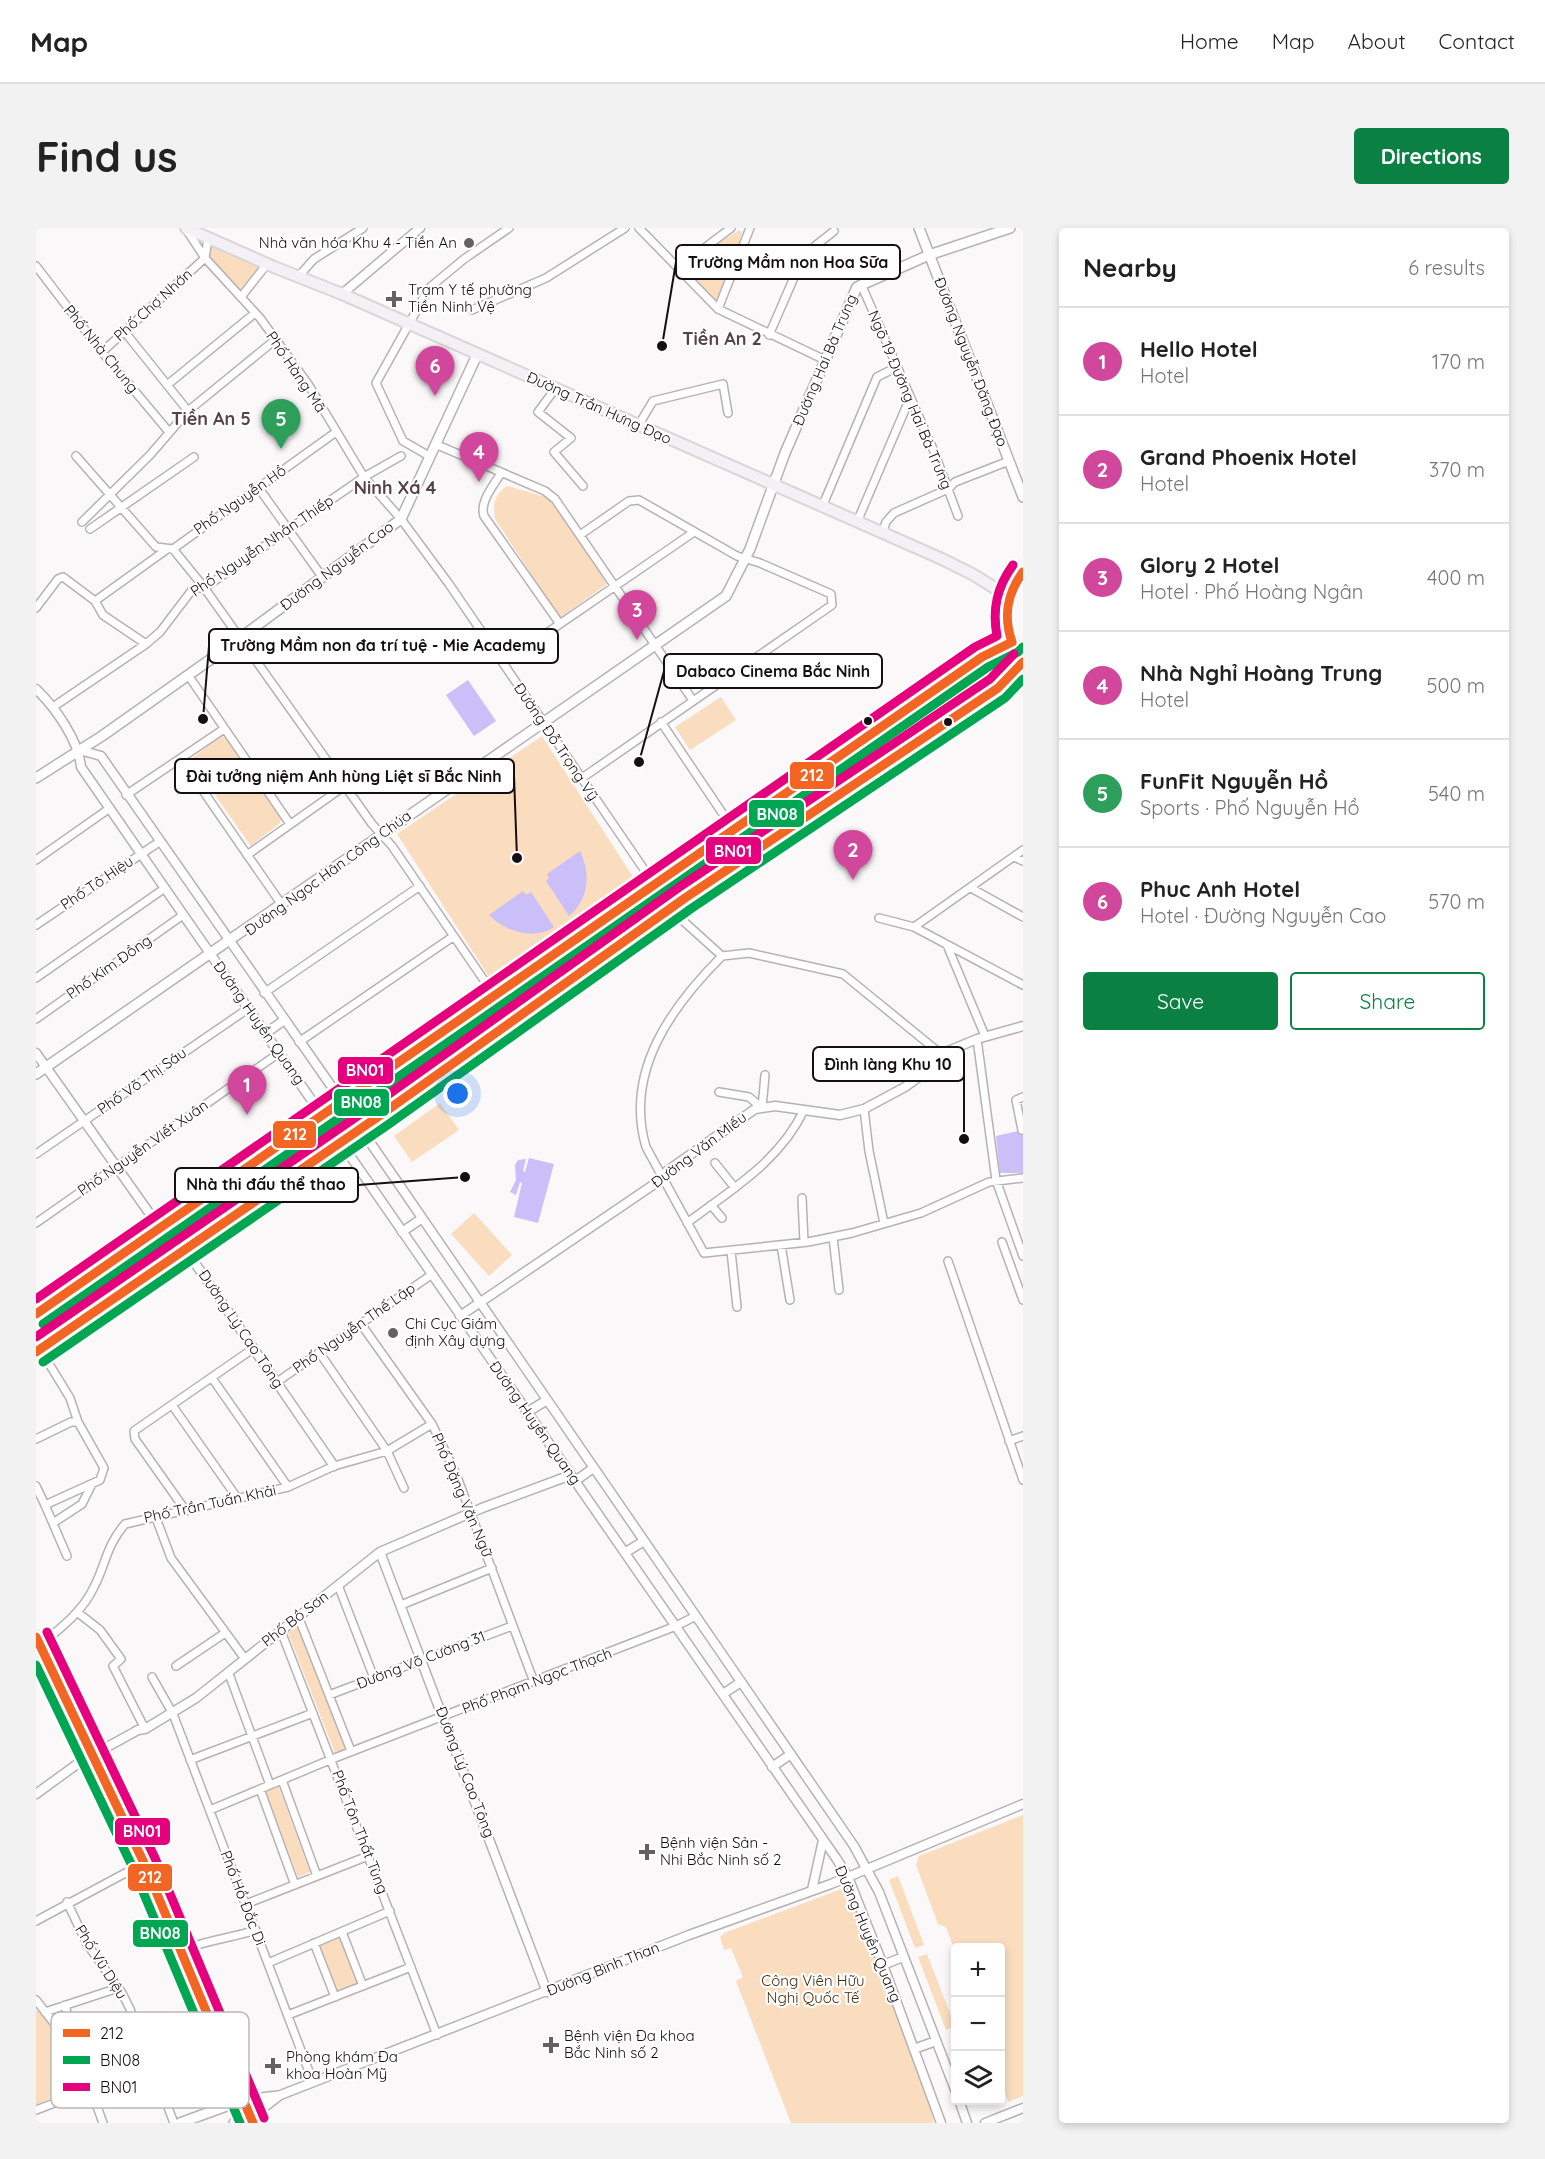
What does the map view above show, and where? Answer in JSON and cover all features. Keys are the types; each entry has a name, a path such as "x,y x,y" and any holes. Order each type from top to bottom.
{"highway":[{"path":"38,1641 144,1863 207,2012"}],"main road":[{"name":"Đường Trần Hưng Đạo","path":"186,228 342,294 882,533 974,575 1009,597"},
{"name":"Đường Nguyễn Đăng Đạo","path":"919,228 1023,497"},
{"name":"Đường Hai Bà Trưng","path":"774,485 785,453 854,292 861,284 929,255 1010,228"},
{"name":"Đường Nguyễn Cao","path":"36,778 241,638 401,519 477,355"},
{"name":"Đường Ngọc Hân Công Chúa","path":"36,1074 230,942 381,833 657,647 726,596 745,559 774,485"},
{"path":"1023,572 1009,597 1007,622 1012,642 1023,658"},
{"path":"36,1314 981,657 1012,642"},
{"path":"38,1351 341,1142 673,907 1000,686 1023,662"},
{"path":"838,756 856,783"},
{"path":"59,1298 77,1324"},
{"path":"234,2123 252,2120 278,2096"},
{"name":"Đường Bình Than","path":"249,2099 278,2096"},
{"name":"Đường Bình Than","path":"180,2123 221,2108"}],"street":[{"name":"Phố Hàng Mã","path":"186,228 205,258 255,313 308,384 364,477 401,519"},
{"path":"298,277 314,259 363,228"},
{"path":"342,294 420,228"},
{"path":"429,456 402,441 376,387 408,324 433,284 509,228"},
{"path":"472,310 546,278 625,228"},
{"path":"639,228 718,309 825,360"},
{"path":"678,268 732,228"},
{"path":"718,309 750,228"},
{"path":"769,335 799,266 815,246 834,231"},
{"path":"205,258 208,239"},
{"name":"Phố Chợ Nhớn","path":"102,352 205,258"},
{"path":"241,297 267,264"},
{"name":"Phố Nhà Chung","path":"36,266 102,352 168,432"},
{"name":"Ngõ 19 Đường Hai Bà Trưng","path":"861,284 958,516"},
{"path":"167,385 255,313"},
{"path":"124,331 188,411"},
{"path":"82,522 150,455 188,411 275,340"},
{"path":"822,507 877,377 897,367"},
{"path":"638,426 653,401 699,392 716,385 723,384 728,413"},
{"path":"555,389 538,412 571,438 554,452 583,486"},
{"path":"857,522 910,398"},
{"name":"Phố Nguyễn Hồ","path":"95,601 336,432"},
{"path":"435,444 545,491 555,499 692,699"},
{"path":"76,456 122,506 156,548 169,549 203,586 420,886 512,1021"},
{"name":"Phố Nguyễn Nhân Thiếp","path":"53,707 146,644 160,632 190,593 288,530 364,477 402,456"},
{"path":"90,529 194,457"},
{"path":"882,533 886,522 894,513 948,489 955,482 1009,461"},
{"path":"501,473 482,511 560,624"},
{"path":"258,487 323,578"},
{"path":"580,535 636,499 745,559 760,563 831,594 832,599 832,605 692,699 582,778"},
{"name":"Đường Đỗ Trọng Vỹ","path":"401,519 654,884 681,919 722,956"},
{"path":"503,663 694,532"},
{"path":"36,608 58,579 63,577 95,601 103,615 146,644"},
{"path":"188,675 290,824"},
{"name":"Đường Huyền Quang","path":"36,689 53,707 80,750 81,767 526,1413 626,1552 848,1877 941,2123"},
{"path":"661,722 734,828"},
{"path":"126,795 224,729"},
{"name":"Đường Huyền Quang","path":"80,750 100,755 264,993 341,1100 867,1868 951,2079"},
{"path":"181,759 282,905"},
{"path":"247,855 346,785"},
{"path":"36,860 110,808"},
{"name":"Phố Tô Hiệu","path":"36,925 159,842"},
{"path":"914,927 1023,850"},
{"path":"1014,857 1023,861"},
{"path":"264,993 420,886"},
{"path":"36,978 165,888"},
{"path":"971,888 1023,916"},
{"name":"Phố Kim Đồng","path":"36,1019 183,915"},
{"path":"879,918 914,927 1023,985"},
{"path":"299,1042 454,936"},
{"path":"947,945 981,1038 996,1180 1023,1256"},
{"path":"940,1054 843,974 749,953 722,956 687,994 653,1049 643,1072 643,1137 654,1165 704,1253 833,1237 921,1213 996,1180 1023,1178"},
{"name":"Phố Võ Thị Sáu","path":"36,1154 249,1008"},
{"path":"266,1033 284,1021"},
{"name":"Đường Văn Miếu","path":"460,1316 656,1183 662,1176 743,1117 762,1108 840,1115 864,1109 905,1087 924,1072 940,1054 981,1038 1023,1026"},
{"name":"Đường Lý Cao Tông","path":"36,1053 161,1227 186,1250 334,1466"},
{"name":"Phố Nguyễn Viết Xuân","path":"36,1222 279,1053"},
{"path":"762,1108 765,1075"},
{"path":"719,1092 749,1096 762,1108"},
{"path":"1022,1130 1016,1100 1023,1097"},
{"path":"864,1109 869,1151 884,1223"},
{"path":"687,1223 772,1158 793,1132 804,1110"},
{"path":"715,1163 735,1188"},
{"path":"802,1198 804,1242"},
{"path":"711,1204 722,1218"},
{"path":"402,1232 421,1219"},
{"path":"833,1237 839,1290"},
{"path":"1002,1242 1023,1300"},
{"path":"781,1245 790,1300"},
{"path":"731,1251 737,1306"},
{"path":"948,1261 1023,1480"},
{"name":"Phố Nguyễn Thế Lập","path":"277,1382 431,1275"},
{"name":"Phố Đặng Văn Ngữ","path":"361,1324 432,1424 473,1513 534,1682"},
{"path":"186,1511 134,1436 136,1429 254,1348"},
{"path":"38,1351 70,1398 78,1422 104,1468 100,1480 45,1505"},
{"path":"319,1352 387,1451 404,1488"},
{"path":"212,1378 288,1487"},
{"path":"526,1413 547,1401"},
{"path":"172,1405 238,1499"},
{"path":"36,1439 71,1422 78,1422"},
{"name":"Phố Trần Tuấn Khải","path":"38,1641 77,1612 94,1587 105,1554 125,1524 288,1487 334,1466 387,1451 432,1424"},
{"path":"1010,1440 1023,1436"},
{"name":"Phố Bồ Sơn","path":"37,1790 92,1755 173,1714 229,1674 380,1552 473,1513 573,1478 592,1468"},
{"path":"53,1523 82,1504 92,1484"},
{"path":"36,1486 68,1556"},
{"path":"156,1518 171,1558 245,1659"},
{"path":"626,1552 644,1541"},
{"name":"Đường Lý Cao Tông","path":"380,1552 547,1992"},
{"path":"401,1605 492,1568"},
{"path":"338,1585 374,1678"},
{"path":"77,1612 100,1630 121,1659 112,1666 145,1729"},
{"path":"298,1616 351,1751"},
{"name":"Phố Phạm Ngọc Thạch","path":"210,1810 351,1751 534,1682 696,1616"},
{"name":"Đường Võ Cường 31","path":"329,1695 512,1626"},
{"name":"Phố Tôn Thất Tùng","path":"281,1631 437,2035"},
{"path":"176,1666 225,1633"},
{"path":"229,1674 270,1785"},
{"name":"Phố Hồ Đắc Di","path":"152,1677 173,1714 313,2082"},
{"path":"723,1694 741,1682"},
{"path":"190,1760 313,1713"},
{"path":"772,1767 791,1754"},
{"path":"282,1780 317,1876"},
{"path":"260,1789 295,1885"},
{"name":"Đường Bình Than","path":"278,2096 689,1935 848,1877 1023,1804"},
{"path":"812,1890 823,1840"},
{"path":"246,1904 368,1856"},
{"path":"36,1921 144,1863"},
{"name":"Phố Vũ Diệu","path":"68,1902 87,1944 118,1988 131,2012"},
{"path":"268,1963 390,1911"},
{"path":"182,1950 218,1937 227,1939 256,1930"},
{"path":"342,1932 363,1986"},
{"path":"314,1943 335,1997"},
{"path":"883,1965 903,1958"},
{"path":"288,2015 411,1967"},
{"path":"45,2012 118,1988"},
{"path":"37,2002 51,2020"},
{"path":"65,2005 67,2012"},
{"path":"914,2049 936,2040"},
{"path":"36,2110 51,2104"},
{"path":"961,2105 967,2123"},
{"path":"97,2108 103,2123"},
{"name":"Phố Vũ Diệu","path":"168,2108 174,2123"},
{"path":"985,2123 1023,2108"}],"green space":[{"path":"739,230 742,232 720,302 715,302 686,271 686,265"},
{"path":"216,246 262,266 245,291 241,291 208,258 211,247"},
{"path":"507,486 546,497 556,504 607,584 560,618 495,519 495,500"},
{"path":"721,697 736,720 690,750 675,727"},
{"path":"220,736 225,737 281,819 280,823 251,846 190,760"},
{"path":"542,736 637,883 493,983 397,834"},
{"path":"725,824 725,828 666,869 662,868 663,864"},
{"path":"440,1103 459,1130 412,1162 394,1136"},
{"path":"474,1213 512,1255 489,1276 451,1234"},
{"path":"297,1623 346,1749 335,1753 287,1630"},
{"path":"278,1785 310,1872 298,1877 265,1790"},
{"path":"1023,1815 1023,2096 1008,2102 1005,2093 1005,1943 952,1943 946,1927 938,1924 916,1865 919,1856"},
{"path":"898,1876 924,1945 915,1948 889,1880"},
{"name":"Công Viên Hữu Nghị Quốc Tế","path":"844,1888 852,1895 933,2107 933,2123 791,2123 736,1981 743,1977 731,1948 724,1950 720,1937 724,1933"},
{"path":"342,1934 362,1985 336,1996 317,1944"},
{"path":"927,1954 951,2016 951,2028 946,2030 918,1957"},
{"path":"36,2010 51,2023 51,2098 36,2105"}],"shaded area":[{"path":"468,680 496,721 474,736 446,695"},
{"path":"580,851 586,868 586,886 581,902 569,916 546,881 549,878 547,874"},
{"path":"523,891 526,895 531,892 554,927 529,934 511,930 489,915"},
{"path":"1023,1130 1023,1173 1000,1173 996,1136"},
{"path":"529,1158 554,1164 538,1223 514,1217 522,1183 520,1182 516,1195 510,1192 516,1180 515,1165 518,1160 526,1159 523,1171 525,1172"}],"transit line":[{"name":"BN01","path":"36,1299 975,647 997,636 995,617 997,599 1003,582 1013,565"},
{"name":"212","path":"36,1314 982,657 1012,642 1009,632 1008,606 1013,589 1023,572"},
{"name":"BN08","path":"43,1324 988,667 1018,652 1023,647"},
{"name":"BN01","path":"36,1337 375,1104 678,888 990,679 1014,654"},
{"name":"212","path":"36,1352 382,1114 685,898 998,688 1023,662"},
{"name":"BN08","path":"43,1362 389,1124 692,908 1005,698 1023,679"},
{"name":"BN01","path":"47,1632 155,1858 220,2012"},
{"name":"212","path":"36,1637 144,1863 206,2012"},
{"name":"BN08","path":"36,1665 133,1868 193,2012"},
{"name":"BN01","path":"249,2082 264,2118"},
{"name":"BN08","path":"234,2108 240,2123"},
{"name":"212","path":"247,2108 253,2123"}],"place":[{"name":"Nhà văn hóa Khu 4 - Tiền An","path":"469,243"},
{"name":"Trạm Y tế phường Tiền Ninh Vệ","path":"394,299"},
{"name":"Trường Mầm non Hoa Sữa","path":"662,346"},
{"name":"Phuc Anh Hotel","path":"435,396"},
{"name":"FunFit Nguyễn Hồ","path":"281,449"},
{"name":"Nhà Nghỉ Hoàng Trung","path":"479,482"},
{"name":"Glory 2 Hotel","path":"637,640"},
{"name":"Trường Mầm non đa trí tuệ - Mie Academy","path":"203,719"},
{"name":"Dabaco Cinema Bắc Ninh","path":"639,762"},
{"name":"Đài tưởng niệm Anh hùng Liệt sĩ Bắc Ninh","path":"517,858"},
{"name":"Grand Phoenix Hotel","path":"853,880"},
{"name":"Hello Hotel","path":"247,1115"},
{"name":"Đình làng Khu 10","path":"964,1139"},
{"name":"Nhà thi đấu thể thao","path":"465,1177"},
{"name":"Chi Cục Giám định Xây dựng","path":"393,1333"},
{"name":"Bệnh viện Sản - Nhi Bắc Ninh số 2","path":"647,1852"},
{"name":"Bệnh viện Đa khoa Bắc Ninh số 2","path":"551,2045"},
{"name":"Phòng khám Đa khoa Hoàn Mỹ","path":"273,2066"}],"district":[{"name":"Tiền An 2","path":"722,339"},
{"name":"Tiền An 5","path":"211,419"},
{"name":"Ninh Xá 4","path":"395,488"}]}
